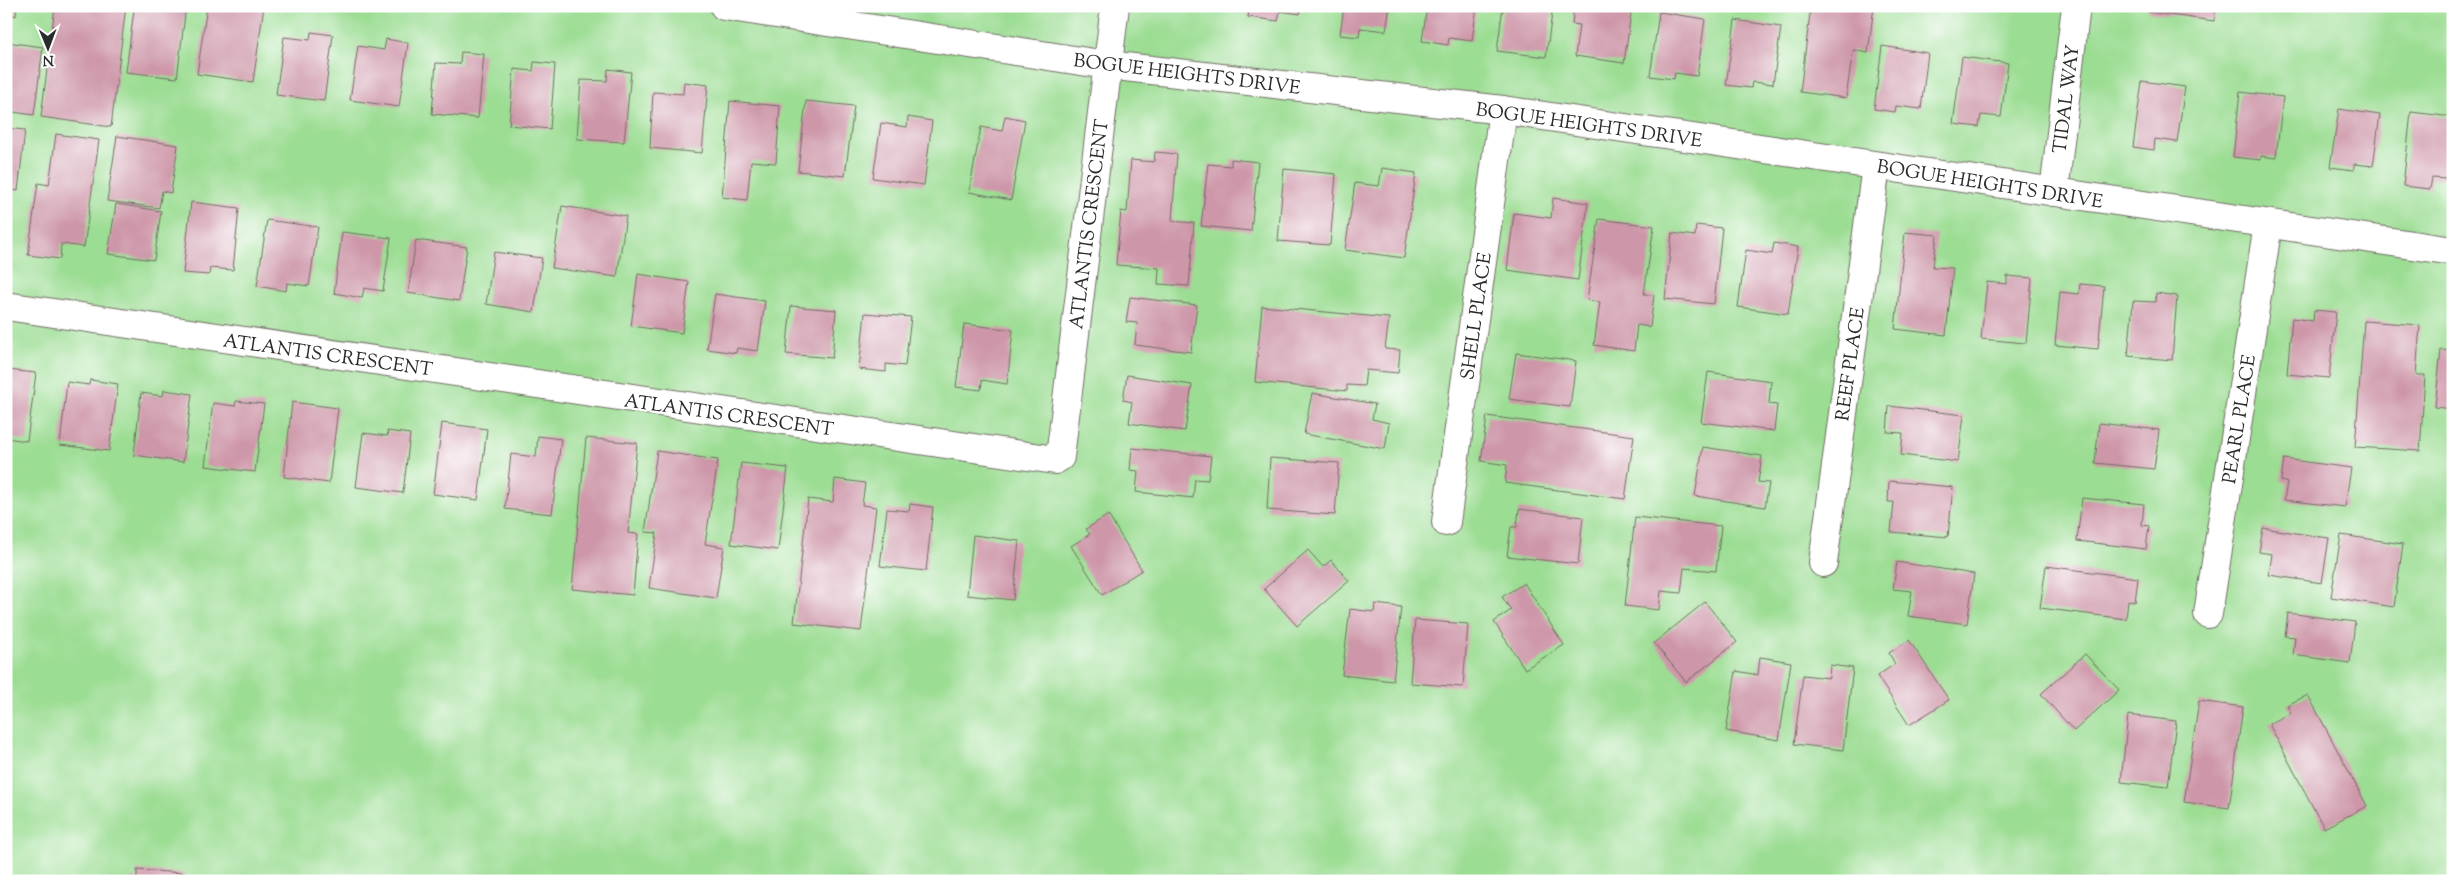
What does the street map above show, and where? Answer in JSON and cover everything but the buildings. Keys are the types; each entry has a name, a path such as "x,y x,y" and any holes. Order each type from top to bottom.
{"street":[{"name":"BOGUE HEIGHTS DRIVE","path":"724,6 1107,65 1503,110 2453,251"},
{"path":"1107,65 1115,6"},
{"name":"TIDAL WAY","path":"2054,192 2076,6"},
{"name":"ATLANTIS CRESCENT","path":"6,306 1055,460 1060,457 1107,65"},
{"name":"SHELL PLACE","path":"1446,522 1503,110"},
{"name":"REEF PLACE","path":"1823,563 1876,166"},
{"name":"PEARL PLACE","path":"2208,614 2268,224"}],"green space":[{"path":"6,6 2453,6 2453,870 2447,881 6,881"}]}
